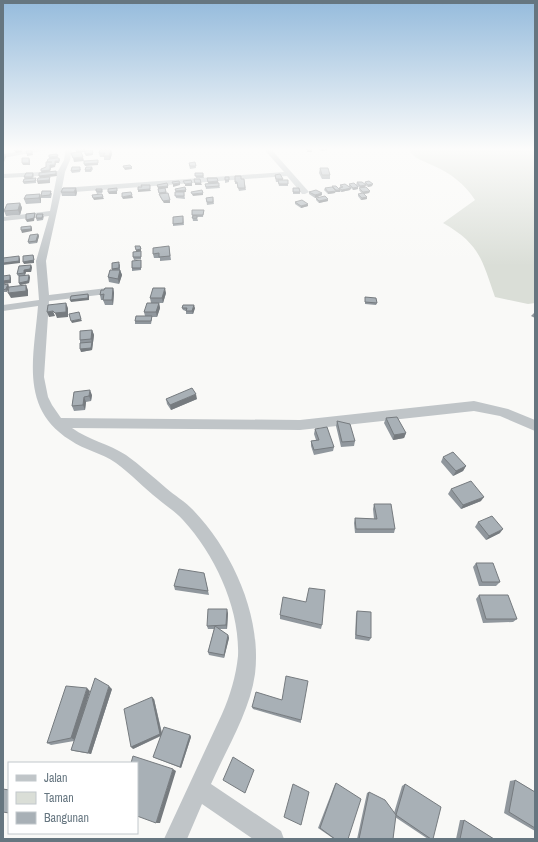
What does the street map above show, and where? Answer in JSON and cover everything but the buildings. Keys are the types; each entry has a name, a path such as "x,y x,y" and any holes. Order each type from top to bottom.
{"street":[{"path":"59,187 54,214 41,261 44,300 39,388 42,400 58,423 68,432 114,455 189,516 208,540 236,593 244,624 247,648 245,675 233,713 175,839"},
{"path":"59,191 105,187"},
{"path":"301,187 305,192"},
{"path":"3,218 54,214"},
{"path":"3,308 44,300 107,291"},
{"path":"58,423 300,425 474,406 503,412 535,426"},
{"path":"198,788 273,839"}],"green space":[{"path":"465,187 535,187 535,303 528,304 495,297 487,273 478,254 465,238 443,223 475,200"}]}
